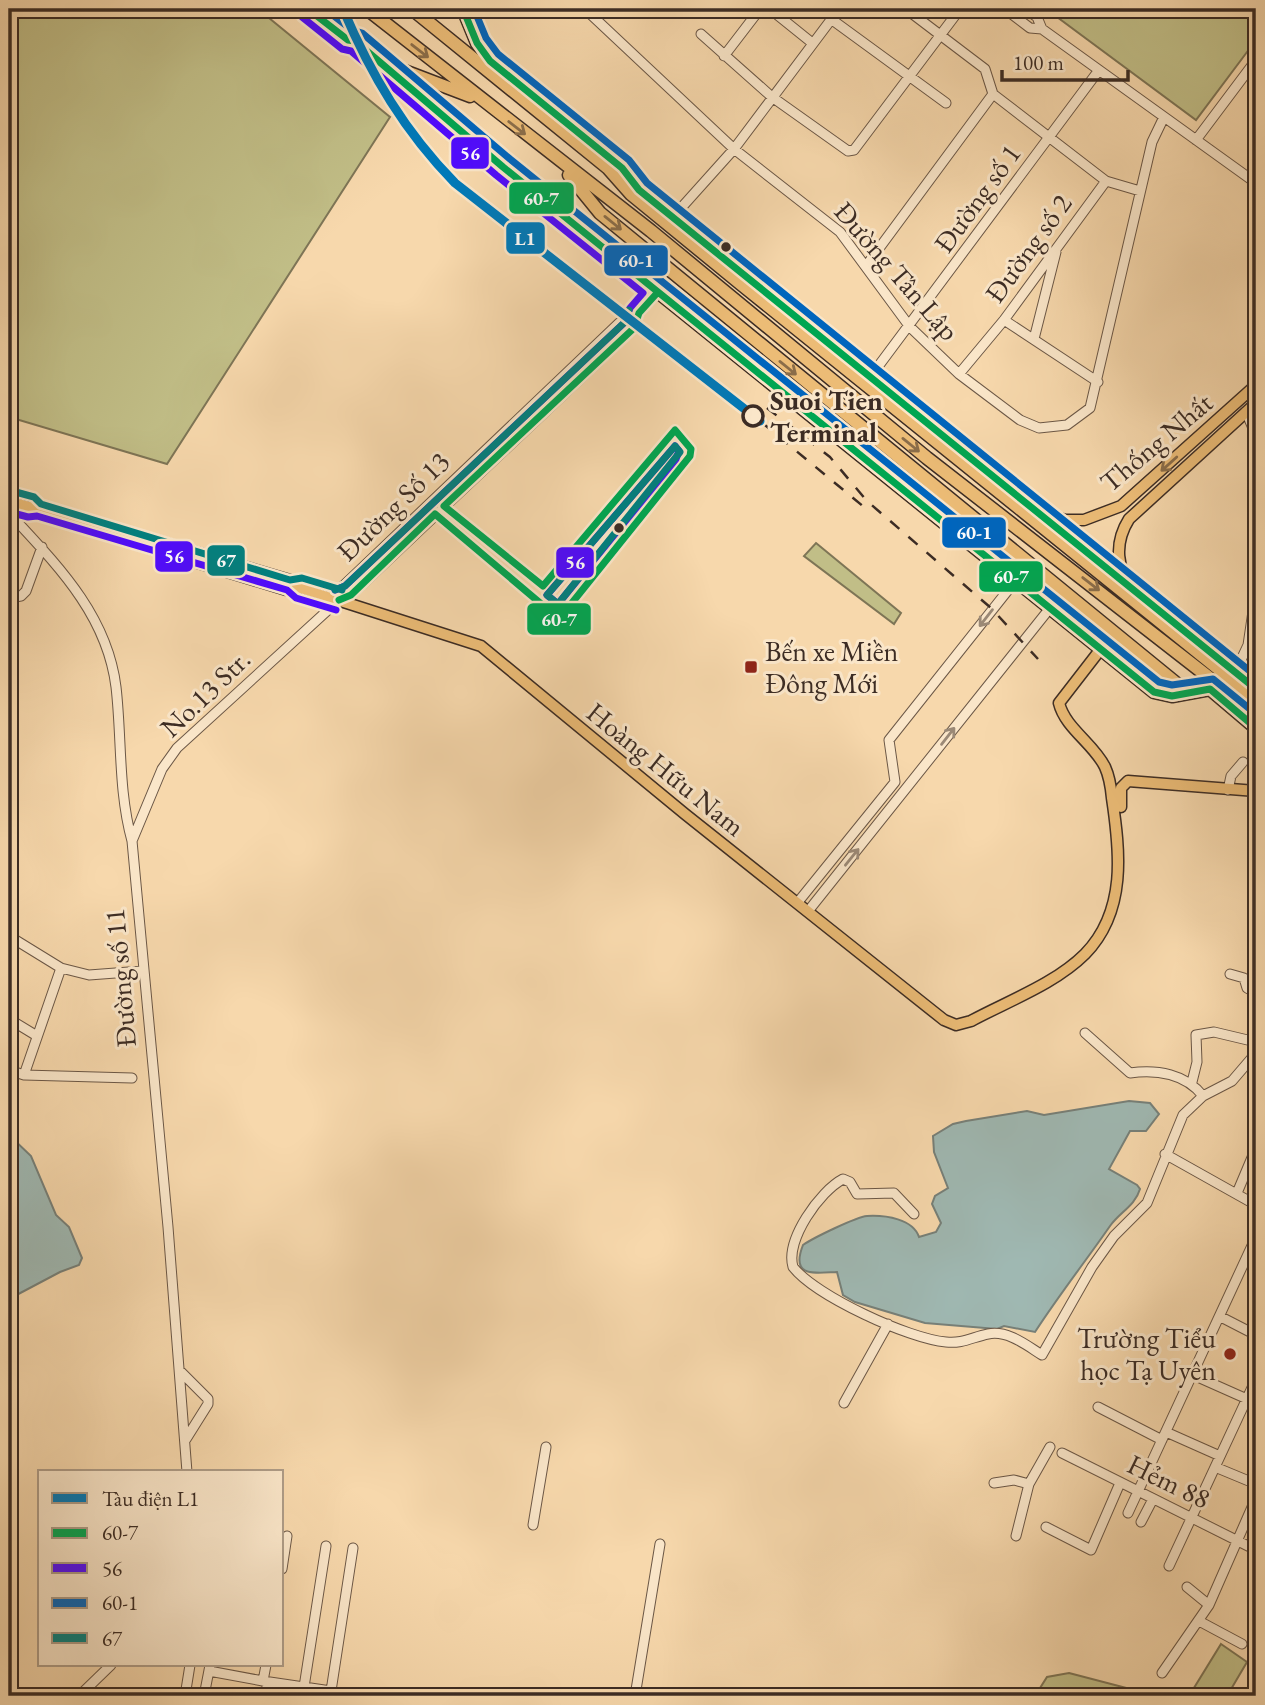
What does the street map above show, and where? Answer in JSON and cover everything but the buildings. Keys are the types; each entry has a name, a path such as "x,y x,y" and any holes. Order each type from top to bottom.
{"highway":[{"path":"308,9 348,40 355,41 475,140 503,167 1154,692 1172,696 1213,686"},
{"path":"323,9 353,33 355,41"},
{"path":"367,9 685,260 927,458 1213,686 1256,714"},
{"path":"412,9 608,168 631,194 965,458 1234,676 1256,689"},
{"path":"456,9 468,41 482,66"},
{"path":"463,9 477,43 490,61 595,145 622,168 639,190 868,381"},
{"path":"378,61 484,101"},
{"path":"475,140 507,160 631,259"},
{"path":"551,154 600,213 1062,593 1188,693"},
{"path":"658,292 685,260"},
{"path":"696,311 879,459"},
{"path":"965,458 1037,512 1079,551 1134,590 1234,676 1256,699"},
{"path":"982,544 998,556"},
{"path":"1077,620 1172,696"},
{"path":"1213,686 1256,728"}],"main road":[{"name":"Thống Nhất","path":"1037,512 1065,520 1084,520 1104,515 1129,499 1256,385"},
{"name":"Thống Nhất","path":"1134,590 1122,571 1118,548 1124,526 1139,508 1256,403"},
{"path":"1129,499 1139,508"},
{"path":"9,500 30,507 37,505 293,581 300,588 481,646 780,890 809,910 944,1020 956,1025 964,1024 1053,977 1086,953 1098,937 1114,900 1119,878 1119,835 1111,784 1104,765 1083,736 1062,714 1059,704 1100,650"},
{"path":"780,890 794,907 940,1025 956,1031 965,1030 1058,983 1089,958 1103,940 1112,922 1125,878 1126,833 1119,797 1121,788 1128,781 1256,791"}],"street":[{"name":"Đường Tân Lập","path":"585,9 734,149 840,232 910,327 959,374 1020,420 1039,428 1067,425 1079,419 1090,408 1152,142 1164,117"},
{"path":"594,17 601,9"},
{"path":"724,56 760,9"},
{"path":"770,9 811,42"},
{"path":"673,217 734,149 811,42 839,9"},
{"path":"906,9 985,69 993,94 1051,136 1106,181 1140,191"},
{"path":"701,34 772,97 848,151 854,150 911,77 942,36 956,10"},
{"path":"1010,10 1030,28 1042,29"},
{"path":"1022,22 1029,10 1037,17 1042,29 1256,183"},
{"path":"831,19 946,103"},
{"path":"1196,140 1256,60"},
{"name":"Đường số 1","path":"868,381 1099,71"},
{"path":"866,266 993,94"},
{"name":"Đường số 2","path":"959,374 1004,320 1106,181"},
{"path":"1034,339 1057,247"},
{"name":"Đường Số 13","path":"339,600 351,595 634,328 639,313 658,292"},
{"name":"Đường Số 13","path":"339,600 342,587 624,319 639,313"},
{"path":"1004,320 1098,382"},
{"path":"538,400 547,410"},
{"path":"1246,412 1256,435"},
{"path":"21,526 22,515 30,507"},
{"name":"Đường số 11","path":"9,513 42,547 95,618 116,686 122,808 132,841 187,1470"},
{"path":"9,598 21,596 26,591 42,547"},
{"path":"798,902 895,782 890,740 1028,565"},
{"path":"1234,676 1248,645 1256,592"},
{"path":"809,910 1062,593"},
{"name":"No.13 Str.","path":"132,841 162,769 177,748 339,600"},
{"path":"1228,790 1231,776 1243,762"},
{"path":"9,936 61,968 89,975 142,971"},
{"path":"24,1075 61,968"},
{"path":"1230,974 1244,978 1247,988 1256,993"},
{"path":"9,1019 37,1036"},
{"path":"1085,1032 1130,1073 1152,1072 1192,1082 1203,1096"},
{"path":"1192,1082 1197,1062 1196,1035 1214,1032 1256,1042"},
{"path":"914,1213 894,1194 857,1194 847,1180 839,1182 805,1219 792,1253 792,1262 797,1271 860,1314 949,1343 964,1342 989,1334 1004,1334 1042,1355 1091,1267 1114,1236 1147,1203 1183,1115 1203,1096 1232,1081 1256,1053"},
{"path":"9,1070 24,1075 132,1078"},
{"path":"1237,1193 1256,1148"},
{"path":"1165,1154 1256,1205"},
{"path":"1128,1514 1256,1237"},
{"path":"1221,1317 1256,1335"},
{"path":"844,1403 888,1324"},
{"path":"180,1371 208,1399 208,1404 185,1440"},
{"path":"1193,1375 1247,1399"},
{"path":"1169,1566 1256,1379"},
{"path":"1098,1407 1220,1457"},
{"path":"533,1525 546,1447"},
{"path":"1016,1536 1029,1484 1051,1447"},
{"name":"Hẻm 88","path":"1062,1453 1256,1550"},
{"path":"1215,1467 1256,1484"},
{"path":"994,1483 1014,1480 1029,1484"},
{"path":"1046,1527 1091,1550 1120,1483"},
{"path":"1162,1673 1209,1605 1256,1498"},
{"path":"1141,1522 1153,1499"},
{"path":"284,1556 287,1536"},
{"path":"635,1696 660,1544"},
{"path":"304,1687 326,1546"},
{"path":"204,1696 209,1668 331,1694 353,1548"},
{"path":"1187,1587 1209,1605"},
{"path":"1199,1621 1242,1644"},
{"path":"79,1696 110,1666"},
{"path":"186,1695 191,1666"},
{"path":"265,1696 266,1666"}],"shaded area":[{"path":"9,9 258,9 390,117 167,464 9,417"},
{"path":"1057,9 1256,9 1256,40 1196,120 1057,17"},
{"path":"816,543 901,613 894,624 804,556"},
{"path":"1221,1644 1247,1662 1227,1696 1189,1696"},
{"path":"1069,1673 1138,1691 1138,1696 1035,1696 1047,1677"}],"water":[{"path":"1129,1101 1150,1103 1159,1114 1146,1131 1130,1131 1109,1169 1137,1185 1140,1189 1138,1195 1110,1226 1035,1332 1004,1326 997,1329 925,1323 855,1302 843,1295 837,1272 813,1273 802,1268 800,1256 803,1245 862,1217 882,1216 898,1219 911,1226 919,1237 936,1232 941,1223 932,1204 935,1196 948,1188 934,1152 933,1136 953,1124 1027,1111 1044,1115"},
{"path":"9,1135 31,1156 56,1215 69,1227 82,1258 79,1265 9,1299"}],"tunnel":[{"path":"631,259 696,311"},
{"path":"879,459 982,543"},
{"path":"998,557 1077,620"}],"railway":[{"path":"767,408 830,457 867,501 991,608 1038,659"},
{"path":"760,421 864,507"}],"metro line":[{"name":"L1","path":"343,9 365,57 391,102 420,144 455,183 760,421"}],"transit line":[{"name":"60-7","path":"308,9 348,40 355,41 503,167 1154,692 1172,696 1210,689 1256,728"},
{"name":"60-1","path":"325,9 352,30 362,33 510,159 1159,682 1172,685 1213,679 1256,714"},
{"name":"60-7","path":"463,9 477,43 490,61 622,168 639,190 1256,689"},
{"name":"60-1","path":"474,9 486,38 498,54 629,160 647,183 1256,676"},
{"name":"56","path":"302,17 342,49 351,51 496,175 643,293 630,308 625,322 345,586 335,590"},
{"name":"60-7","path":"339,600 351,595 435,514 559,619 690,456 691,449 675,430 543,586 444,506 634,328 639,313 658,292"},
{"name":"67","path":"335,590 345,586 625,322 629,310"},
{"name":"56","path":"675,446 679,451 676,459 558,604 547,595 675,446"},
{"name":"67","path":"675,446 680,452 558,604 547,595 675,446"},
{"name":"67","path":"12,491 34,497 41,504 290,580 302,578 342,590"},
{"name":"56","path":"9,512 28,517 37,516 287,590 296,598 336,610"}],"place":[{"name":"Suoi Tien Terminal","path":"753,416"},
{"name":"Bến xe Miền Đông Mới","path":"751,667"},
{"name":"Trường Tiểu học Tạ Uyên","path":"1230,1354"}]}
